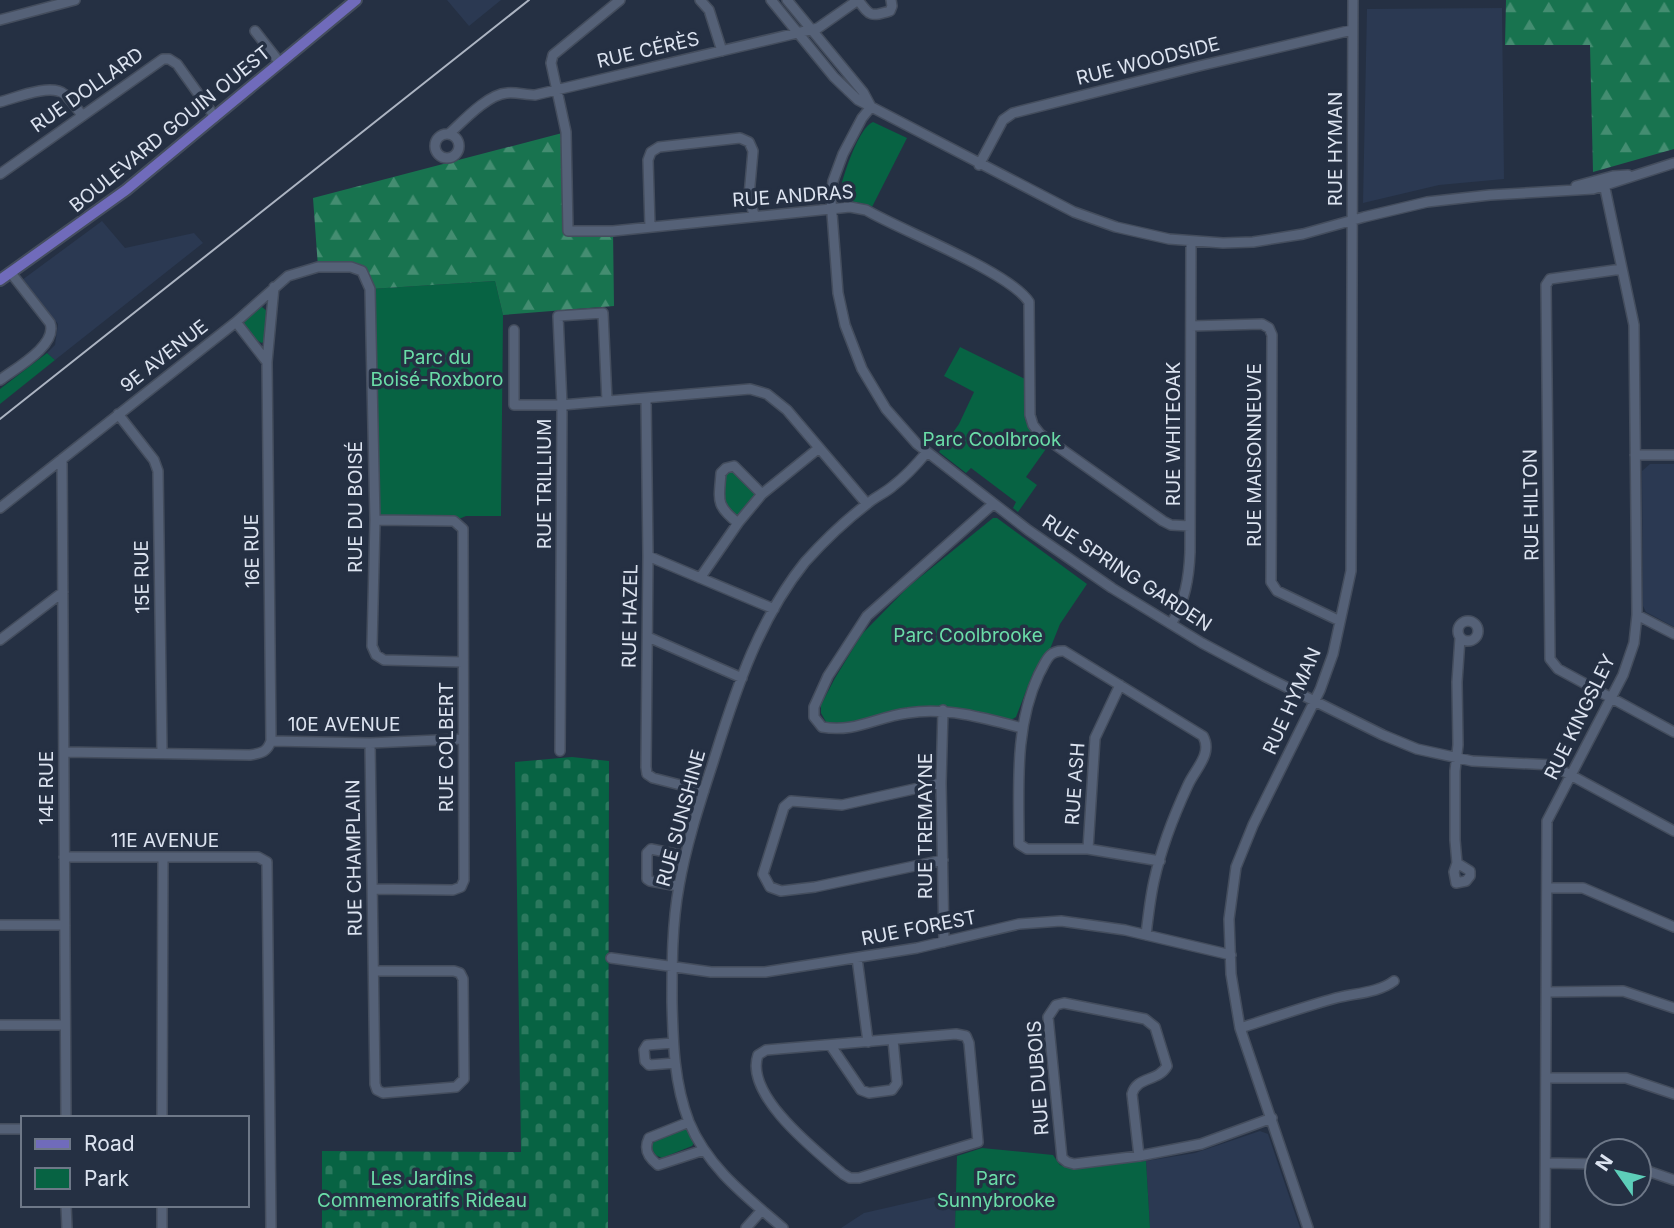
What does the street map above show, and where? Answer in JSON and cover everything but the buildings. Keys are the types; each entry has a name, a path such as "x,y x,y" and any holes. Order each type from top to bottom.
{"main road":[{"name":"BOULEVARD GOUIN OUEST","path":"0,280 126,190 356,0"}],"street":[{"path":"0,20 75,0"},
{"name":"RUE ANDRAS","path":"620,0 553,55 551,62 568,151 568,231 613,231 854,207 866,210 987,270 1023,292 1029,302 1030,409 1033,425 1040,434 1163,521 1171,525 1190,526"},
{"path":"700,0 709,10 722,51"},
{"path":"771,0 858,100 979,165 1088,218 1141,234 1231,243 1268,240 1303,234 1427,202 1565,189 1634,175 1674,163"},
{"path":"787,0 863,92 871,107"},
{"name":"RUE CÉRÈS","path":"449,134 495,96 511,93 535,95 812,30 858,0 869,14 875,16 890,11 891,0"},
{"name":"RUE HYMAN","path":"1308,1228 1240,1028 1229,919 1236,867 1253,825 1314,701 1333,654 1351,571 1353,0"},
{"name":"RUE WOODSIDE","path":"979,165 1003,120 1013,113 1199,65 1352,30"},
{"path":"255,32 280,63"},
{"name":"RUE DOLLARD","path":"0,174 166,58 177,64 215,117"},
{"path":"0,102 47,89 57,90 68,97 82,115"},
{"name":"RUE SPRING GARDEN","path":"871,107 862,118 837,167 832,187 840,301 845,326 868,382 886,409 927,452 993,504 1104,583 1213,649 1314,701 1401,743 1456,758 1485,762 1549,764 1674,831"},
{"path":"650,227 648,160 651,152 659,147 740,138 749,142 753,151 749,196 754,215"},
{"name":"RUE KINGSLEY","path":"1545,1228 1547,821 1623,674 1634,643 1637,615 1634,325 1604,182"},
{"name":"RUE WHITEOAK","path":"1171,624 1180,607 1188,581 1191,241"},
{"name":"9E AVENUE","path":"0,508 236,322 288,276 318,267 351,267 362,271"},
{"name":"RUE HILTON","path":"1622,269 1550,279 1546,285 1550,659 1558,669 1674,732"},
{"name":"RUE DU BOISÉ","path":"362,271 370,289 374,520 372,646 376,655 384,660 463,662"},
{"path":"0,380 45,345 51,337 50,323 11,273"},
{"name":"16E RUE","path":"271,741 267,362 274,287"},
{"path":"514,330 514,405 562,405 558,316 603,313 607,401"},
{"path":"236,322 267,362"},
{"name":"RUE MAISONNEUVE","path":"1191,326 1262,324 1269,328 1272,335 1271,582 1277,591 1340,621"},
{"name":"RUE TRILLIUM","path":"560,751 562,405 750,389 767,394 777,401 867,503"},
{"name":"RUE HAZEL","path":"646,399 647,774 653,778 704,791"},
{"name":"15E RUE","path":"118,415 154,460 158,471 162,753"},
{"path":"700,578 762,494 819,448"},
{"name":"RUE SUNSHINE","path":"783,1228 726,1179 704,1150 689,1122 678,1086 673,1042 672,938 678,886 704,791 755,640 806,562 867,503 894,486 927,452"},
{"path":"1635,455 1674,455"},
{"name":"14E RUE","path":"62,459 66,1116"},
{"path":"738,523 722,511 719,503 720,473 734,466 762,494"},
{"path":"993,504 867,616 828,676 814,707 814,717 822,727 841,730 907,713 943,710 1022,728"},
{"name":"RUE COLBERT","path":"373,889 453,890 461,887 464,880 463,529 454,521 374,520"},
{"path":"648,556 774,609"},
{"path":"0,640 63,592"},
{"path":"1637,615 1674,634"},
{"path":"648,637 742,678"},
{"path":"1457,863 1456,758 1460,638"},
{"path":"1146,935 1154,881 1160,861 1189,781 1206,752 1207,744 1203,736 1064,652 1056,650 1049,654 1032,689 1022,728 1019,756 1019,844 1027,849 1088,849 1160,861"},
{"name":"RUE ASH","path":"1088,849 1095,738 1120,685"},
{"name":"RUE TREMAYNE","path":"943,710 941,783 944,942"},
{"name":"10E AVENUE","path":"64,752 250,755 263,753 271,741 370,743 462,739"},
{"name":"RUE CHAMPLAIN","path":"370,743 375,1084 377,1090 383,1093 456,1087 461,1084 464,1079 463,979 460,973 374,971"},
{"path":"941,783 842,805 791,802 784,807 763,874 769,887 781,891 815,887 943,860"},
{"path":"678,886 647,879 647,853 651,849 685,856"},
{"name":"11E AVENUE","path":"64,857 258,856 269,866 271,1228"},
{"path":"162,1116 163,858"},
{"path":"1547,888 1584,888 1674,927"},
{"name":"RUE FOREST","path":"611,958 712,972 765,972 858,958 1019,925 1061,922 1146,935 1231,955"},
{"path":"0,925 65,925"},
{"path":"858,958 868,1042"},
{"path":"1240,1028 1285,1012 1382,989 1394,981"},
{"path":"1547,992 1623,991 1674,1008"},
{"name":"RUE DUBOIS","path":"1139,1156 1132,1094 1134,1087 1140,1082 1157,1077 1167,1066 1155,1027 1145,1019 1064,1003 1056,1006 1048,1017 1062,1158 1074,1164 1139,1156 1200,1144 1272,1118"},
{"path":"0,1025 65,1025"},
{"path":"956,1034 966,1036 969,1043 978,1142 859,1178 850,1178 784,1122 765,1092 755,1068 758,1055 766,1050 868,1042 956,1034"},
{"path":"831,1046 861,1090 869,1093 892,1090 897,1083 893,1040"},
{"path":"673,1042 647,1045 644,1050 645,1061 649,1065 675,1063"},
{"path":"1547,1078 1626,1078 1674,1094"},
{"path":"689,1122 649,1138 646,1143 648,1156 658,1164 704,1150"},
{"path":"0,1129 21,1129"},
{"path":"1547,1163 1583,1164"},
{"path":"1653,1173 1674,1180"},
{"path":"66,1207 66,1228"},
{"path":"162,1207 162,1228"},
{"path":"746,1228 762,1210"}],"shaded area":[{"path":"447,0 501,0 469,26"},
{"path":"1502,8 1504,179 1439,185 1363,203 1367,9"},
{"path":"102,221 125,248 194,233 203,243 55,360 47,353 55,345 58,324 22,280"},
{"path":"1650,464 1674,464 1674,627 1646,612 1643,606 1642,471"},
{"path":"1260,1131 1268,1134 1300,1228 1150,1228 1146,1161 1195,1153"},
{"path":"956,1192 955,1228 841,1228 864,1213"}],"green space":[{"path":"1506,0 1674,0 1674,149 1593,172 1590,45 1505,45"},
{"path":"873,122 907,138 872,207 844,198 840,191 857,142"},
{"path":"566,132 568,230 613,231 614,306 503,315 495,281 370,289 362,271 318,267 313,198"},
{"name":"Parc du Boisé-Roxboro","path":"495,281 503,315 501,516 466,516 454,521 375,520 370,289"},
{"path":"257,307 268,312 265,340 262,343 252,338 243,324"},
{"name":"Parc Coolbrook","path":"960,347 1025,379 1024,410 1027,424 1048,446 1026,477 1037,485 1018,512 1013,508 1016,502 971,468 966,473 939,452 959,424 974,392 944,376"},
{"path":"47,353 55,360 0,404 0,389"},
{"path":"729,471 734,472 758,494 737,519 723,502 724,476"},
{"name":"Parc Coolbrooke","path":"993,518 997,518 1087,584 1060,624 1050,649 1033,673 1016,717 1009,721 958,710 919,707 848,722 826,722 821,713 821,705 862,634 908,587"},
{"name":"Les Jardins Commemoratifs Rideau","path":"572,757 609,761 608,1228 322,1228 322,1151 521,1152 515,762"},
{"path":"683,1129 688,1130 694,1143 692,1146 662,1158 655,1155 651,1146 656,1139"},
{"name":"Parc Sunnybrooke","path":"982,1148 1053,1155 1060,1165 1066,1167 1146,1161 1150,1228 955,1228 957,1156"}],"tram line":[{"path":"0,419 529,0"}]}
